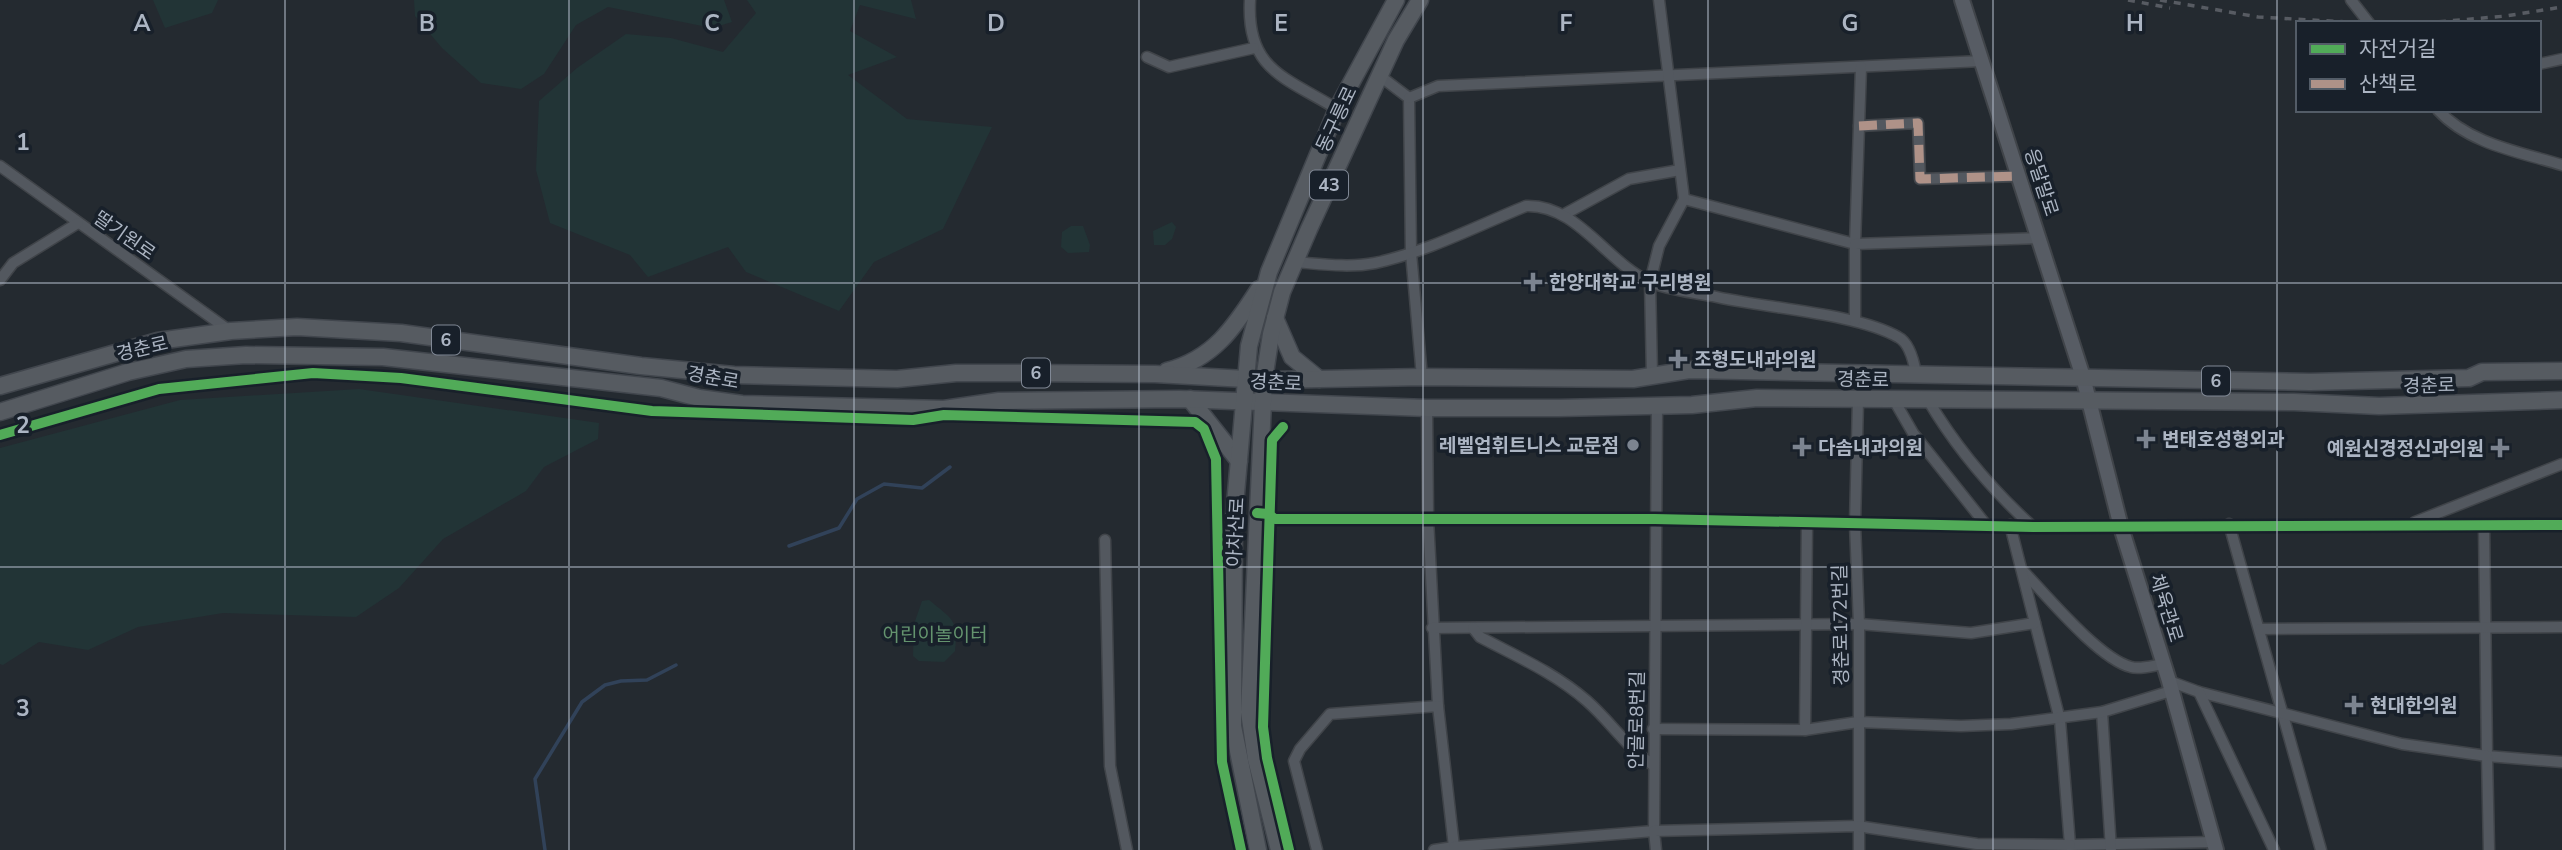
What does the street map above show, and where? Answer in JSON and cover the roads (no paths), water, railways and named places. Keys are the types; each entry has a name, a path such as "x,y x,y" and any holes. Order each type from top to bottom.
{"main road":[{"name":"동구릉로","path":"1245,379 1250,339 1269,272 1337,109 1396,0"},
{"name":"동구릉로","path":"1264,380 1275,317 1295,262 1380,76 1420,0"},
{"path":"1155,374 1189,365 1220,343 1236,325 1269,272"},
{"path":"1275,317 1292,358 1319,379"},
{"name":"경춘로","path":"0,386 158,341 231,331 355,328 734,375 897,379 956,373 1155,374 1264,380 1422,377 1633,379 1689,370 2310,382 2469,378 2482,372 2562,371"},
{"name":"경춘로","path":"0,412 128,372 186,359 246,355 383,357 661,388 699,398 741,404 803,407 944,409 999,401 1190,399 1427,408 1657,406 1757,398 2089,399 2379,406 2562,400"},
{"name":"아차산로","path":"1245,379 1234,516 1233,726 1258,850"},
{"name":"아차산로","path":"1264,380 1249,712 1256,758 1279,850"},
{"path":"1190,399 1239,461"}],"street":[{"path":"1250,0 1249,19 1254,48 1267,65 1337,109"},
{"path":"1652,375 1650,282 1659,246 1684,199 1659,0"},
{"name":"응달말로","path":"1962,0 2083,377"},
{"path":"2351,0 2367,21"},
{"path":"1147,57 1169,67 1254,48"},
{"path":"2541,64 2562,59"},
{"path":"1409,98 1438,86 1982,61"},
{"path":"1854,321 1861,67"},
{"path":"1380,76 1409,98"},
{"path":"1409,98 1411,253 1422,377"},
{"path":"2440,112 2455,127 2483,141 2562,165"},
{"path":"1859,126 1918,123 1920,179 2019,176"},
{"name":"딸기원로","path":"0,166 231,331"},
{"path":"1563,215 1629,179 1680,170"},
{"path":"1684,199 1855,244 2040,238"},
{"path":"1295,262 1333,266 1373,263 1411,253 1526,206 1544,205 1563,215 1650,282 1748,305 1854,321 1900,338 1913,358 1916,374"},
{"path":"0,280 13,263 78,223"},
{"name":"체육관로","path":"2083,377 2121,527 2164,664 2215,846"},
{"name":"경춘로172번길","path":"1858,400 1855,524 1859,624 1859,850"},
{"path":"1894,400 1913,433 1987,526"},
{"path":"1928,400 1950,436 1995,493 2033,527"},
{"name":"안골로8번길","path":"1656,850 1653,729 1657,406"},
{"path":"1427,408 1432,628 1454,849"},
{"path":"2408,524 2562,464"},
{"path":"1257,513 1268,514 1275,519 1655,519 2033,527 2230,524 2562,525"},
{"path":"1805,730 1807,523"},
{"path":"2230,524 2321,850"},
{"path":"2010,525 2060,720 2070,845"},
{"path":"2484,525 2488,850"},
{"path":"1105,540 1110,766 1127,850"},
{"path":"2023,571 2088,637 2115,659 2133,668 2164,664"},
{"path":"1432,628 1859,624 1971,633 2035,622"},
{"path":"2260,629 2486,625 2562,627"},
{"path":"1473,628 1480,637 1549,674 1587,702 1617,736 1653,765"},
{"path":"1653,729 1805,730 1858,722 1961,726 2060,720 2102,712 2170,686 2402,744 2562,762"},
{"path":"2199,692 2274,850"},
{"path":"1317,850 1294,761 1300,749 1331,714 1438,706"},
{"path":"2102,712 2111,848"},
{"path":"1434,850 1654,831 1857,826 1978,844 2111,848 2215,846"}],"waterway":[{"path":"789,546 839,528 857,499 884,484 922,488 950,467"},
{"path":"545,850 535,779 582,702 605,685 647,680 676,665"}],"railway":[{"path":"2128,0 2170,8"},
{"path":"2160,0 2258,17 2329,21"},
{"path":"2448,21 2562,7"}],"place":[{"name":"한양대학교 구리병원","path":"1533,282"},
{"name":"조형도내과의원","path":"1678,359"},
{"name":"변태호성형외과","path":"2146,439"},
{"name":"레벨업휘트니스 교문점","path":"1633,445"},
{"name":"다솜내과의원","path":"1802,447"},
{"name":"예원신경정신과의원","path":"2500,448"},
{"name":"현대한의원","path":"2354,705"}],"park label":[{"name":"어린이놀이터","path":"935,634"}]}
